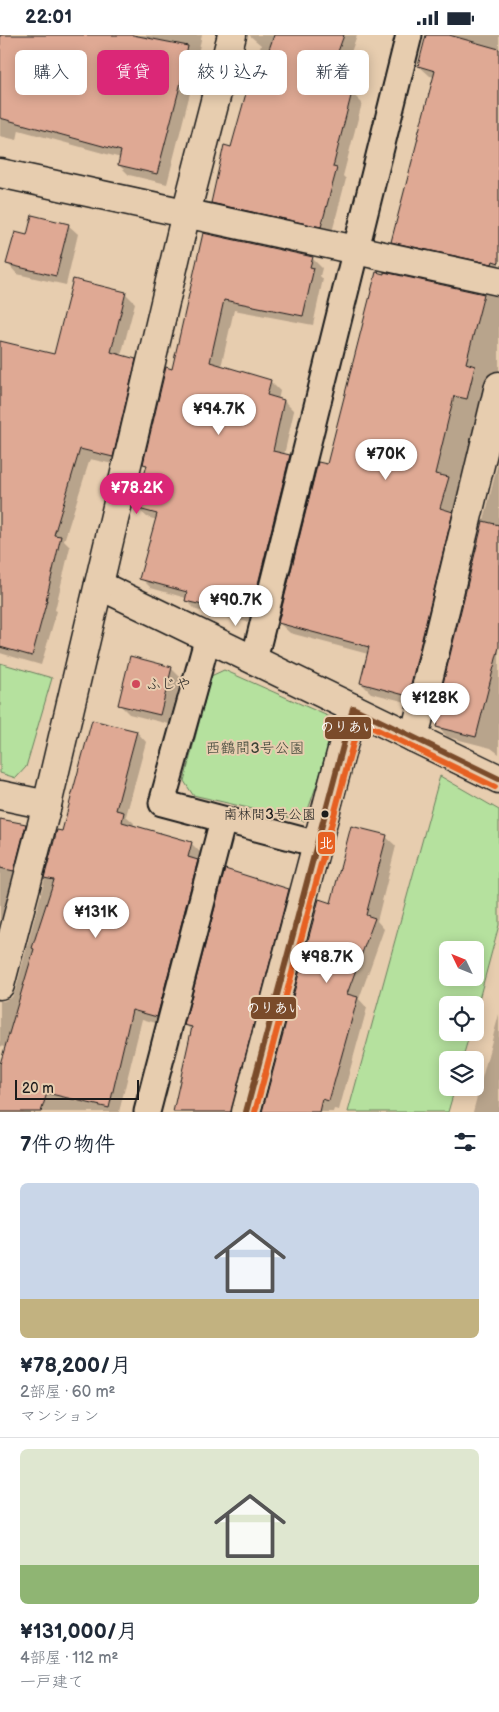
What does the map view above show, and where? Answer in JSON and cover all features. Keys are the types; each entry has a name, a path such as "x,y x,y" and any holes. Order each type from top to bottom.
{"street":[{"path":"0,985 47,805 186,213 232,35"},
{"path":"1,178 186,213 499,281"},
{"path":"414,738 499,386"},
{"path":"99,585 499,779"},
{"path":"246,1112 353,708"},
{"path":"0,795 47,805"}],"lane":[{"path":"254,660 409,35"},
{"path":"208,637 162,803 317,845"},
{"path":"147,1112 223,820"}],"green space":[{"path":"0,663 52,678 26,767 16,778 0,773"},
{"name":"西鶴間3号公園","path":"224,670 339,721 304,821 193,795 184,781 211,676"},
{"path":"440,776 499,810 499,925 484,981 484,941 439,941 439,986 483,986 480,996 439,996 439,1041 468,1041 465,1051 439,1051 439,1096 453,1096 448,1112 348,1112"}],"building":[{"path":"0,35 133,35 188,46 187,50 179,50 179,90 157,174 118,165 121,151 0,118"},
{"path":"274,35 344,35 339,50 297,50 297,95 351,95 333,167 337,168 321,227 211,203 224,145 231,147 246,95 287,95 287,50 269,50"},
{"path":"426,35 449,35 499,49 499,263 493,261 492,264 391,242 435,71 418,66"},
{"path":"32,215 69,224 56,276 6,264 15,232 27,235"},
{"path":"203,233 313,257 310,267 314,268 303,316 224,300 210,362 271,380 267,395 284,400 273,451 290,455 250,616 185,601 187,592 139,579 157,514 135,508 147,465 143,464 166,367 172,369"},
{"path":"376,272 384,274 384,272 484,294 466,363 475,366 467,399 454,396 435,474 449,477 440,508 453,512 408,696 360,683 369,647 278,623 318,462 327,464"},
{"path":"73,279 126,292 111,352 136,359 113,457 80,449 54,535 61,536 32,656 0,647 0,341 54,354"},
{"path":"483,521 499,525 499,647 476,737 436,727 442,705 438,704"},
{"path":"130,656 172,667 160,715 118,705"},
{"path":"92,720 137,731 116,810 124,812 122,822 192,842 188,857 198,860 157,1017 132,1010 109,1108 47,1093 41,1112 0,1112 0,1064 34,949 32,948 54,880 44,878 57,830 62,831"},
{"path":"0,819 26,824 14,871 0,868"},
{"path":"351,826 387,835 366,915 375,918 347,994 358,997 329,1101 322,1099 319,1112 262,1112 319,899 331,903"},
{"path":"225,869 289,889 231,1112 173,1112 192,1027 184,1025"}],"transit line":[{"name":"のりあい","path":"246,1112 353,708 499,779"},
{"name":"北","path":"255,1112 359,721 495,787"}],"place":[{"name":"ふじや","path":"136,684"},
{"name":"南林間3号公園","path":"325,814"}]}
